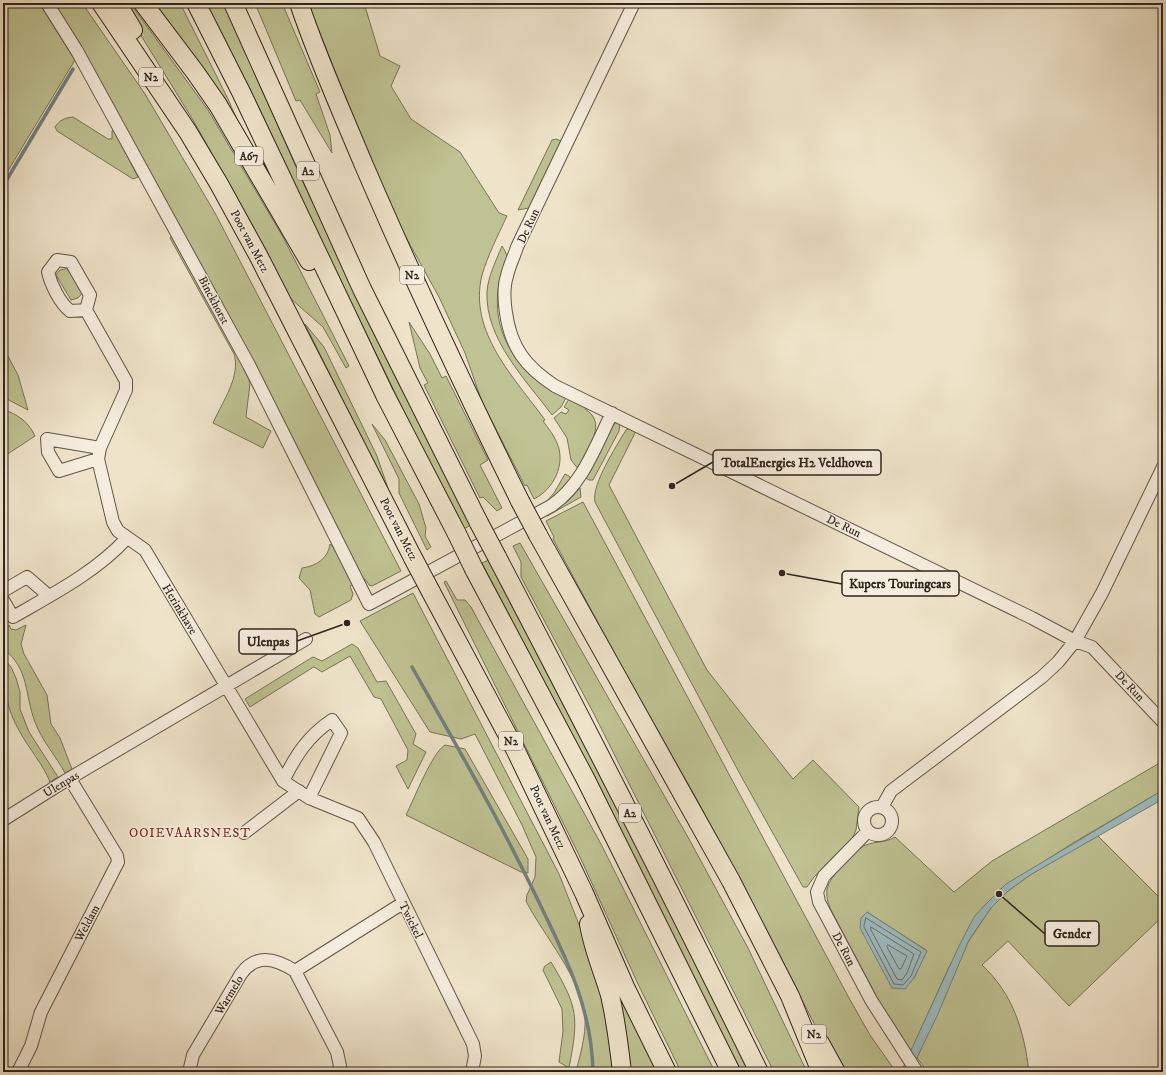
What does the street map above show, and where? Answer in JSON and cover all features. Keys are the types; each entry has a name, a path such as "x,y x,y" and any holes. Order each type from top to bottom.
{"highway":[{"name":"Poot van Metz","path":"101,3 188,132 219,184 258,255 413,558 515,749 584,894 626,989 667,1072"},
{"path":"117,3 188,132"},
{"name":"A67","path":"143,3 218,105 320,280 347,314"},
{"name":"A2","path":"196,3 386,395 456,534 585,778 731,1072"},
{"name":"A2","path":"233,3 362,289 479,523 582,718 759,1072"},
{"name":"N2","path":"291,3 313,45 379,200 456,372 538,535 731,881 790,996 821,1072"},
{"name":"N2","path":"299,3 313,45"},
{"name":"N2","path":"584,894 592,943 609,994 618,1034 622,1072"},
{"name":"N2","path":"790,996 824,1048 836,1072"}],"street":[{"name":"Binckhorst","path":"47,3 77,51 241,351 369,604 543,510 565,496 580,478 612,413"},
{"name":"De Run","path":"634,3 518,247 507,275 504,288 504,300 508,330 516,349 523,359 542,378 555,386 1032,618 1075,641 1092,647 1163,722"},
{"name":"Herinkhave","path":"86,310 126,380 126,390 99,453 113,522 118,531 145,550 226,686"},
{"path":"882,807 892,792 1042,677 1058,662 1075,641 1102,593 1163,467"},
{"path":"3,600 13,617 100,563 115,551 127,538"},
{"path":"3,591 27,577 48,596"},
{"name":"Ulenpas","path":"3,820 306,639"},
{"name":"Twickel","path":"226,686 283,781 310,798 358,818 374,842 473,1044 474,1056 472,1072"},
{"path":"283,781 297,754 317,730 332,720 341,733 310,798"},
{"name":"Weldam","path":"18,1072 31,1046 41,1012 118,862 117,856 70,779"},
{"path":"244,833 299,791"},
{"path":"882,807 889,811 892,819 891,827 886,833 880,835 868,831 863,819 865,813 870,809 882,807"},
{"name":"De Run","path":"868,831 824,876 819,884 817,892 819,902 871,1000 917,1072"},
{"path":"338,1072 340,1066 337,1052 295,971 403,903"},
{"name":"Warmelo","path":"189,1072 194,1055 248,964 259,959 284,964 295,971"}],"green space":[{"path":"3,3 39,3 75,60 3,179"},
{"path":"51,3 82,3 145,94 215,213 401,571 372,586 369,585 365,579 361,581"},
{"path":"121,3 130,3 208,110 283,237 349,366 346,368 323,327 290,298 266,250 193,120"},
{"path":"149,3 180,3 228,99 243,133"},
{"path":"205,3 224,3 301,178 355,292 471,525 462,530"},
{"path":"255,3 282,3 320,92 316,94 330,135 332,153 300,100 296,101"},
{"path":"308,3 364,3 380,56 400,66 391,86 411,119 460,152 499,213 507,216 484,268 479,296 482,316 488,335 497,353 545,420 543,421 557,443 560,459 556,475 547,489 534,499 527,485 525,486 482,402 465,353 439,297 402,230 373,166"},
{"path":"73,117 108,139 112,139 112,131 114,130 138,177 133,179 57,131 55,127 61,121"},
{"path":"556,139 561,141 529,208 518,210 552,140"},
{"path":"173,234 243,364 250,383 246,417 271,431 263,448 213,423 233,380 235,372 234,354 170,238"},
{"path":"502,246 507,257 498,290 497,308 500,325 506,341 524,368 551,389 566,398 561,407 552,415 509,358 493,326 488,309 487,292 489,280"},
{"path":"70,268 83,292 78,298 71,300 56,275 60,270"},
{"path":"409,322 430,354 442,378 446,376 488,460 480,465 502,508 497,511 483,497 480,498 424,385 428,383 420,368"},
{"path":"305,324 324,347 377,456 391,497"},
{"path":"3,347 18,375 28,410 5,398 3,390"},
{"path":"569,399 586,407 585,409 591,414 596,424 594,435 596,436 579,470 571,460 567,438 554,418 561,412 566,414 569,410 564,407"},
{"path":"3,409 26,422 35,436 3,457"},
{"path":"617,422 620,424 619,431 593,480 589,480 586,478 614,424"},
{"path":"372,424 385,440 419,504 426,528 425,536 431,547 427,550 399,493 399,479"},
{"path":"630,428 636,431 609,485 707,670 793,779 813,760 859,807 856,830 852,839 814,877 807,887 803,887 741,776 595,502 597,486 601,476 611,455 626,430"},
{"path":"565,474 572,480 555,496 546,502 554,493"},
{"path":"580,488 581,497 547,516 569,500"},
{"path":"583,502 849,998 870,1035 896,1072 839,1072 742,883 695,796 638,697 553,539 554,537 546,521"},
{"path":"520,543 689,839 748,948 807,1072 774,1072 594,714 521,577 521,562 513,546"},
{"path":"330,544 342,557 355,584 350,586 353,594 351,600 319,617 315,614 310,590 299,578 302,568 312,566 324,558"},
{"path":"489,560 575,722 750,1072 740,1072 567,725 482,563"},
{"path":"446,581 457,600 465,600 471,607 601,844 715,1072 681,1072 638,984 579,855 444,582"},
{"path":"413,593 559,874 599,975 618,1072 576,1072 585,1032 583,1003 570,973 526,901 535,877 536,857 522,825 475,734 461,739 430,732 360,621"},
{"path":"9,625 11,629 16,630 26,625 21,644 24,654 47,695 51,724 60,738 72,769 65,773 38,729 22,673 12,656 3,648 3,637"},
{"path":"352,644 358,648 377,682 386,681 416,734 413,744 426,752 408,789 396,766 407,760 408,750 381,699 374,697 350,656 322,672 314,667 312,668 250,707 245,699 311,658 313,657 322,661"},
{"path":"3,658 11,667 16,678 20,692 20,709 29,732 58,777 50,782 44,769 15,723 11,714 6,696"},
{"path":"445,745 465,749 528,859 528,873 521,872 406,815 429,766"},
{"path":"1163,761 1163,790 1073,843 999,890 949,967 911,1051 879,1001 831,910 827,894 829,884 837,871 855,852 866,845 895,837 954,892 992,861","holes":["867,912 926,950 914,978"]},
{"path":"1097,835 1163,901 1163,916 1069,1006 1008,941 982,965 1002,988 1015,1014 1024,1042 1029,1072 928,1072 917,1058 968,942 991,908 1008,891 1030,875"},
{"path":"551,962 567,990 574,1012 574,1036 569,1068 559,1062 563,1031 562,1009 543,970 545,966"},
{"path":"620,991 660,1072 626,1072 613,994"}],"water":[{"path":"1163,790 1163,799 1030,875 1008,891 991,908 969,940 938,1014 910,1072 901,1072 959,946 974,917 984,906 1006,884"},
{"path":"867,912 927,951 914,978 905,989 892,988 860,928 861,918"}],"waterway":[{"path":"3,186 73,69"},
{"path":"412,667 504,834 533,890 574,978 587,1023 593,1072"}],"place":[{"name":"TotalEnergies H2 Veldhoven","path":"672,486"},
{"name":"Kupers Touringcars","path":"782,573"},
{"name":"Ulenpas","path":"347,623"},
{"name":"Gender","path":"999,894"}],"district":[{"name":"OOIEVAARSNEST","path":"190,832"}]}
